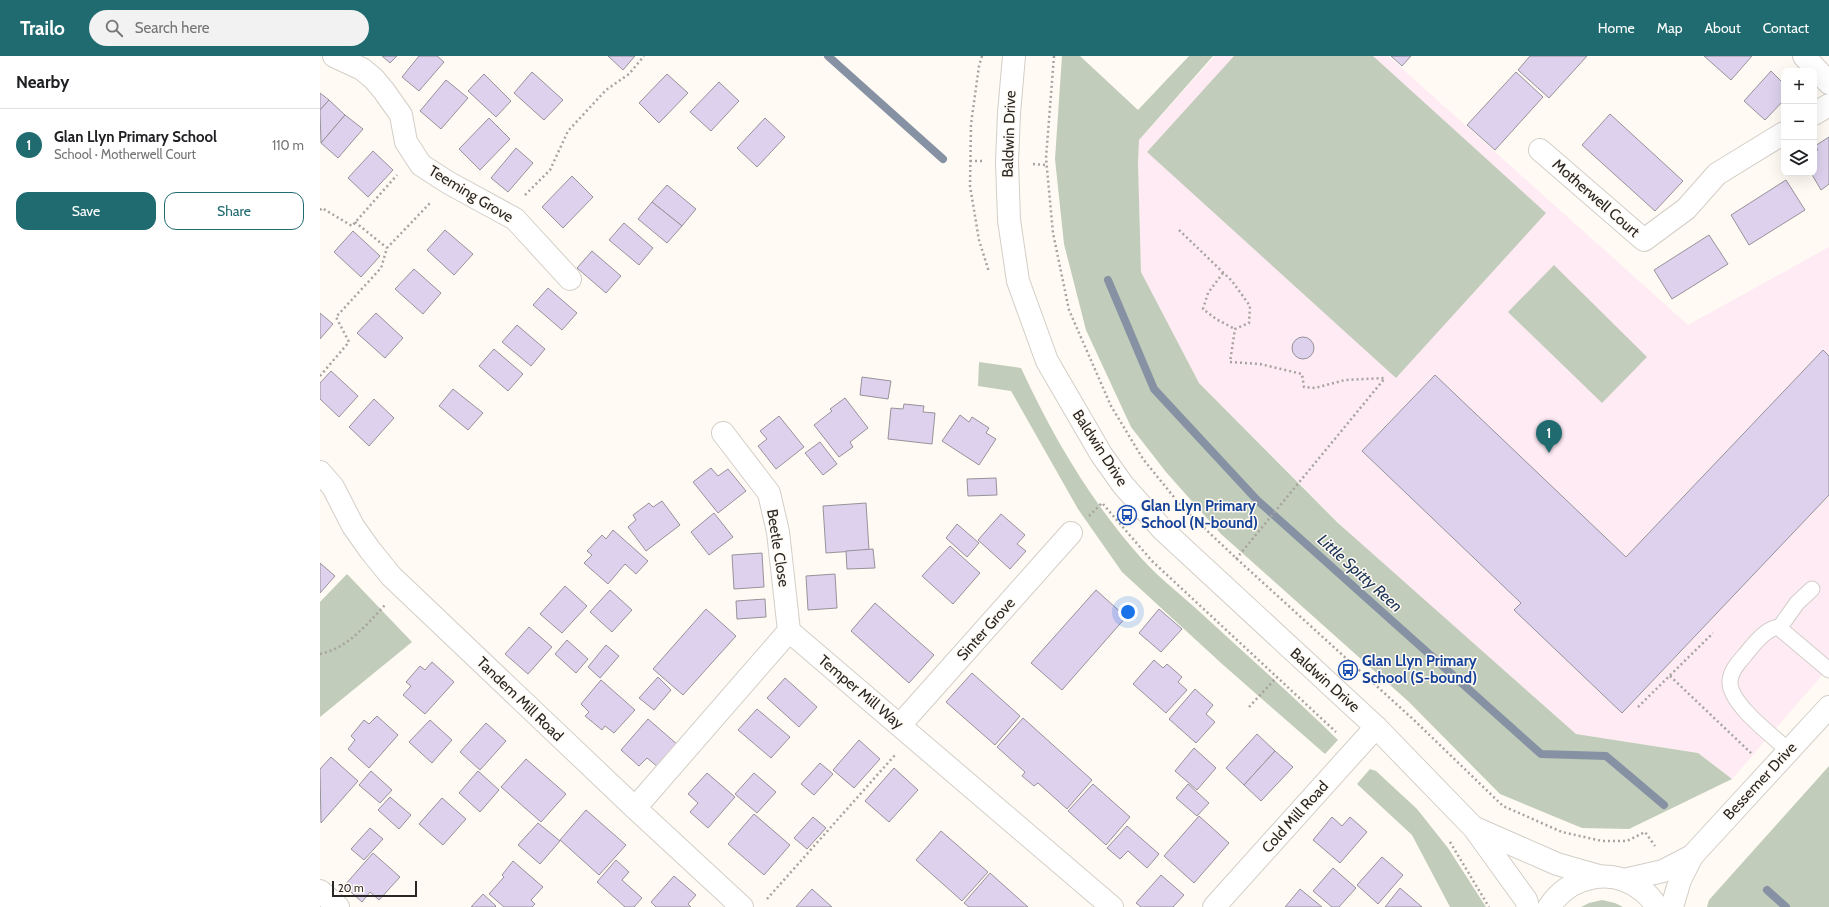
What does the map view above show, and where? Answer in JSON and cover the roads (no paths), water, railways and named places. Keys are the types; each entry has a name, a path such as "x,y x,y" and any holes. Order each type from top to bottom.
{"street":[{"name":"Teeming Grove","path":"334,56 362,69 374,79 384,91 400,115 406,142 421,165 449,183 515,219 570,279"},
{"name":"Baldwin Drive","path":"1014,56 1008,113 1007,162 1009,220 1018,281 1048,361 1101,454 1123,485 1163,530 1376,727 1474,828"},
{"path":"1804,56 1829,83"},
{"path":"1817,112 1829,104"},
{"name":"Motherwell Court","path":"1540,150 1644,240 1686,209 1717,174 1781,135"},
{"name":"Beetle Close","path":"723,432 769,493 778,532 789,631"},
{"name":"Tandem Mill Road","path":"320,472 333,487 353,526 391,576 635,808 742,907"},
{"name":"Sinter Grove","path":"907,730 1071,533"},
{"path":"635,808 789,631"},
{"name":"Temper Mill Way","path":"789,631 907,730 1112,907"},
{"name":"Bessemer Drive","path":"1672,907 1680,880 1692,856 1829,707"},
{"name":"Cold Mill Road","path":"1214,907 1376,727"},
{"path":"1474,828 1557,864 1599,876 1624,880 1644,891 1658,907"},
{"path":"1474,828 1526,900 1528,907"},
{"name":"Bessemer Drive","path":"1624,880 1663,871 1692,856"},
{"path":"1549,907 1564,891 1581,881 1599,876"},
{"path":"320,891 338,907"}],"lane":[{"path":"1780,628 1797,603 1812,588"},
{"path":"1788,750 1743,708 1735,698 1730,682 1734,669 1766,631 1772,628 1780,628 1829,670"}],"waterway":[{"name":"Little Spitty Reen","path":"828,56 943,159"},
{"name":"Little Spitty Reen","path":"1108,280 1154,389 1257,500 1541,754 1606,756 1664,805"},
{"name":"Little Spitty Reen","path":"1767,890 1786,907"}],"place":[{"name":"Glan Llyn Primary School","path":"1549,453"},
{"name":"Glan Llyn Primary School (N-bound)","path":"1127,515"},
{"name":"Glan Llyn Primary School (S-bound)","path":"1348,670"}]}
